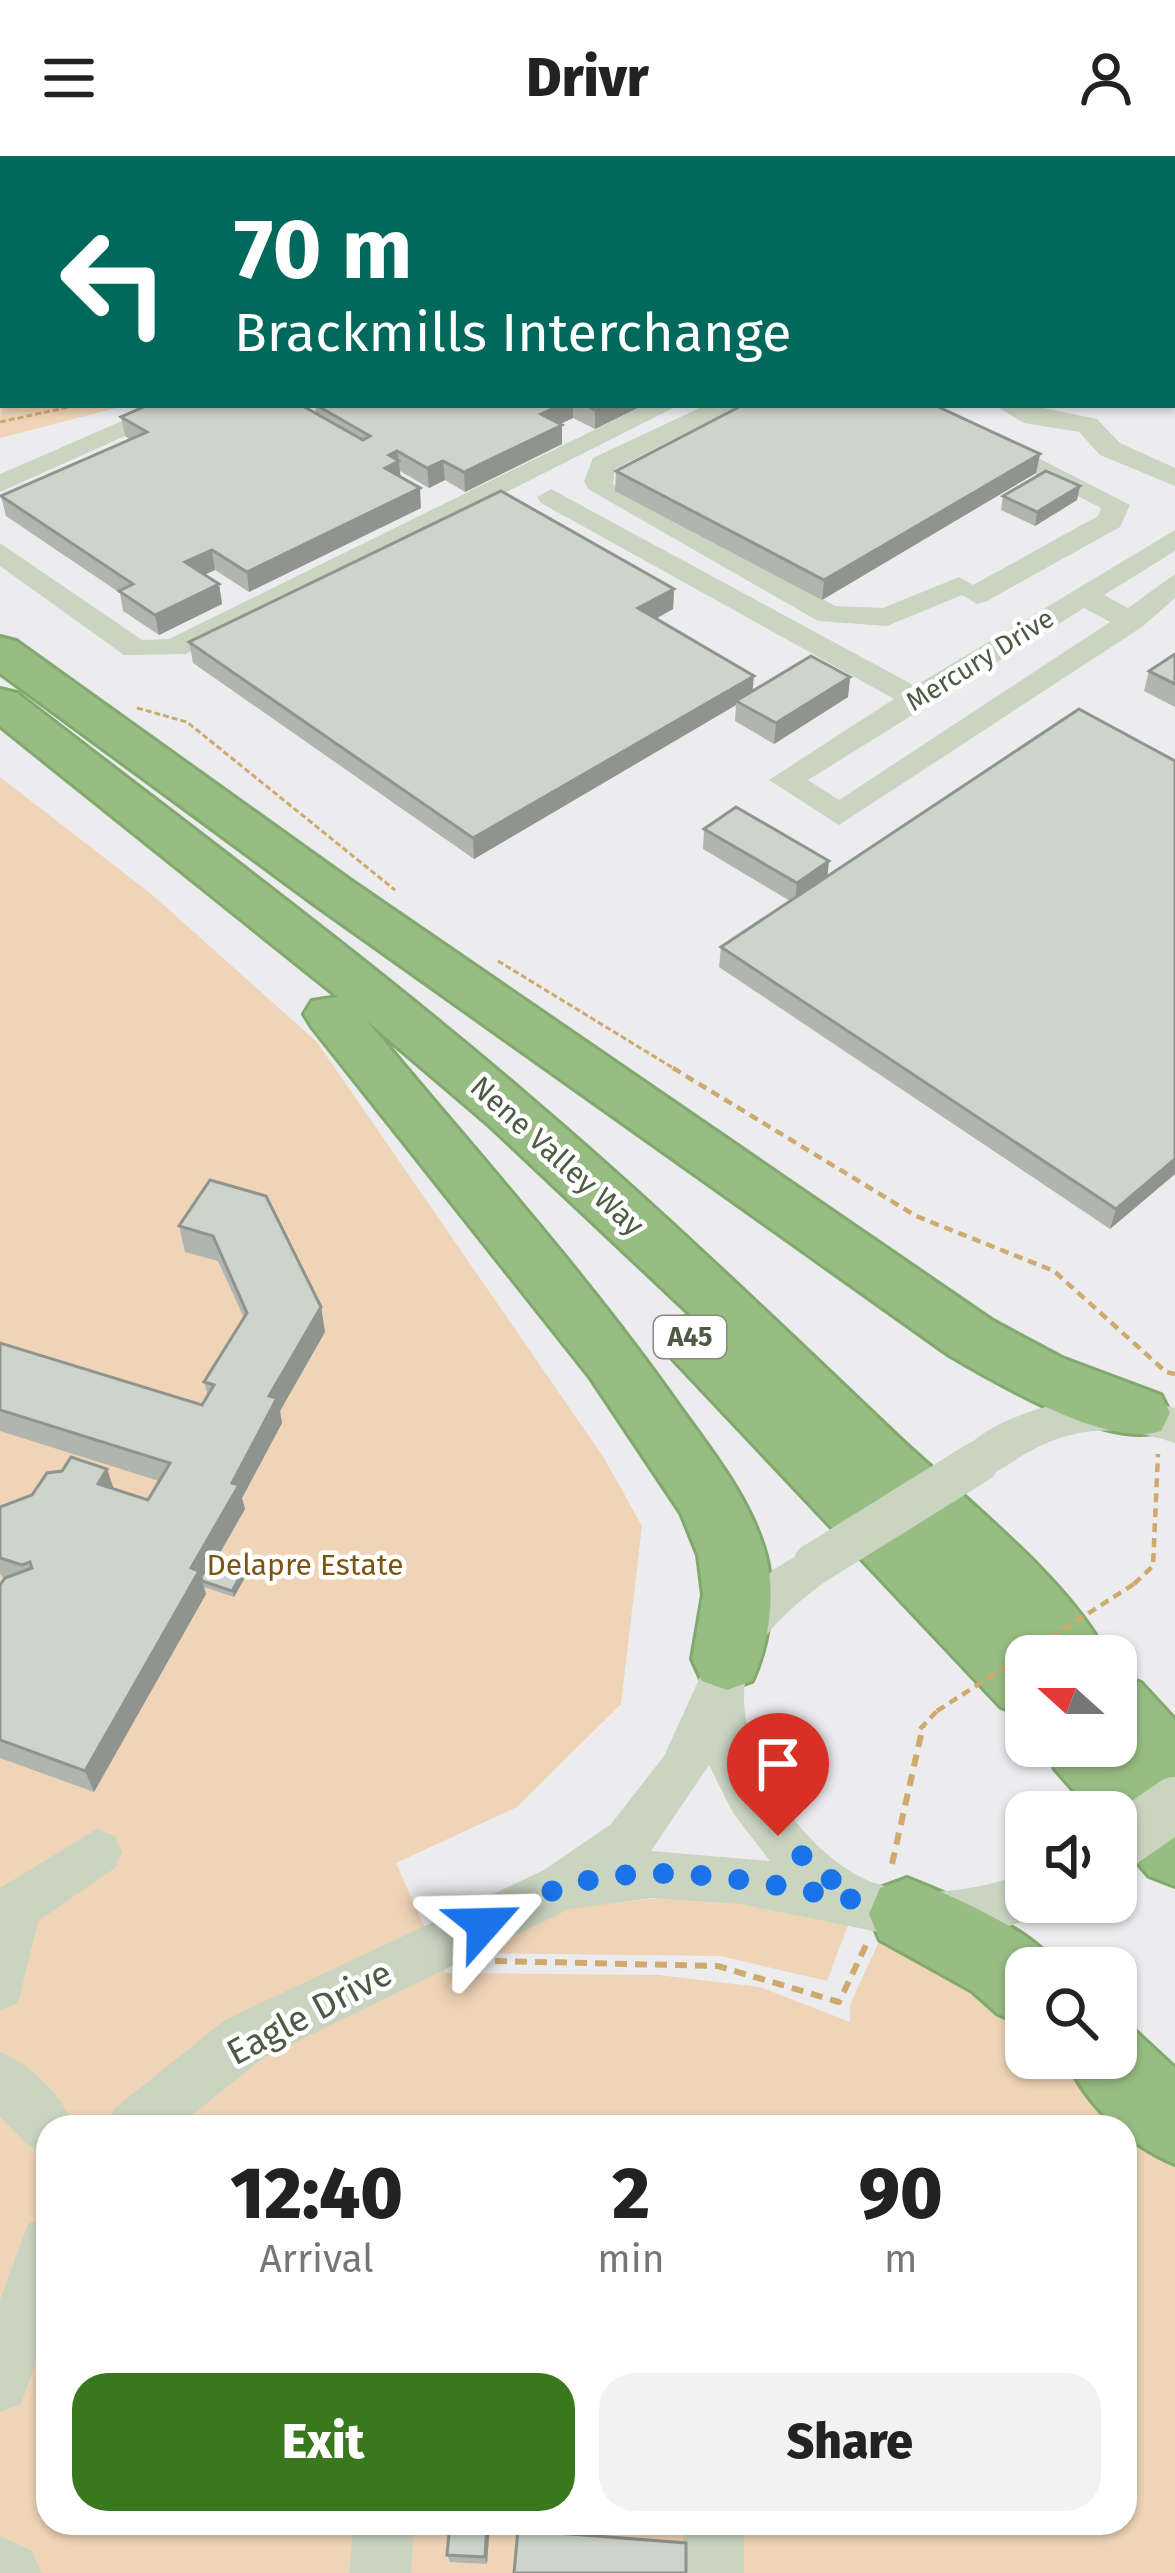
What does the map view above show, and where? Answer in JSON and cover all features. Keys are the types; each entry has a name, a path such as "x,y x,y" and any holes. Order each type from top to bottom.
{"highway":[{"path":"0,654 518,1091 549,1119 641,1232"},
{"path":"0,654 971,1338 1040,1376 1163,1426"},
{"name":"Nene Valley Way","path":"0,703 380,1003 641,1232 1021,1598 1054,1635"},
{"name":"Nene Valley Way","path":"0,754 445,1101 599,1244 1005,1663"},
{"path":"332,1014 612,1360 709,1500 732,1555 736,1595 723,1676"},
{"path":"1137,1729 1175,1772"},
{"path":"1100,1767 1175,1851"},
{"path":"881,1905 1005,1969"},
{"path":"1128,2079 1175,2123"}],"street":[{"path":"0,484 174,408"},
{"path":"0,552 135,649 176,648 661,408"},
{"path":"721,408 603,464 598,482 602,489 829,615 887,617 1109,520 1116,505 920,408"},
{"path":"1014,408 1033,417 1087,425 1111,449 1175,478"},
{"path":"1087,425 1110,408"},
{"path":"550,497 916,699"},
{"name":"Mercury Drive","path":"1026,691 839,814 785,780 1175,539"},
{"path":"973,664 1026,691 1131,621 1175,583"},
{"path":"960,586 1038,624"},
{"path":"1083,596 1131,621"},
{"name":"Eagle Drive","path":"149,2115 244,2039 562,1887 629,1840 680,1772 751,1620 814,1564 1006,1441 1061,1417 1163,1426"},
{"path":"723,1676 728,1752 747,1796 778,1836 881,1905"},
{"path":"1137,1830 1175,1804"},
{"path":"0,1985 8,1904 97,1852"},
{"name":"Eagle Drive","path":"562,1887 653,1874 741,1880 881,1905 973,1911 1005,1903"},
{"path":"0,2079 36,2115"},
{"path":"0,2383 36,2279"},
{"path":"380,2573 383,2535"},
{"path":"713,2573 714,2535"},
{"path":"0,2567 10,2573"}],"path":[{"path":"0,422 64,408"},
{"path":"118,703 188,722 330,842 407,899"},
{"path":"485,953 916,1216 1054,1271 1166,1372 1175,1374"},
{"path":"406,1960 718,1966 838,2002 881,1905 918,1732 937,1711 1134,1584 1153,1566 1163,1426"}],"green space":[{"path":"0,408 116,408 0,438"},
{"name":"Delapre Estate","path":"0,777 150,893 317,1042 604,1458 642,1526 621,1704 517,1807 396,1863 445,1973 658,1975 760,1987 850,2022 850,2005 880,1939 1005,2009 1005,2079 1097,2079 1175,2149 1175,2573 0,2573"},
{"path":"702,1894 850,1920 827,1981 721,1956 475,1953 572,1907"}],"building":[{"path":"141,408 306,408 363,440 370,436 321,408 554,408 541,414 562,425 464,472 443,461 427,468 397,451 389,455 399,461 385,468 420,488 247,572 212,550 185,562 219,584 155,615 119,591 133,584 1,496 147,432 121,417"},
{"path":"737,408 940,408 1040,454 824,580 616,471"},
{"path":"1046,471 1080,486 1037,512 1003,496"},
{"path":"501,491 674,589 638,608 754,676 473,838 189,642"},
{"path":"1175,654 1175,684 1149,671"},
{"path":"811,656 850,677 776,723 736,701"},
{"path":"1079,709 1175,761 1175,1159 1116,1209 721,947"},
{"path":"736,807 829,861 797,883 704,829"},
{"path":"210,1180 266,1196 321,1307 269,1396 277,1398 232,1483 239,1485 191,1568 199,1571 85,1771 0,1740 0,1585 5,1578 32,1568 30,1562 22,1565 0,1558 0,1507 32,1495 47,1473 62,1471 71,1457 107,1469 98,1484 148,1500 170,1463 0,1410 0,1343 202,1405 214,1385 204,1382 247,1313 213,1236 179,1226"},
{"path":"212,1557 245,1568 232,1591 202,1581"},
{"path":"449,2535 486,2535 485,2557 447,2555"},
{"path":"518,2535 686,2543 686,2573 514,2573"}],"route":[{"path":"484,1924 562,1887 653,1874 741,1880 856,1900 778,1836"}]}
